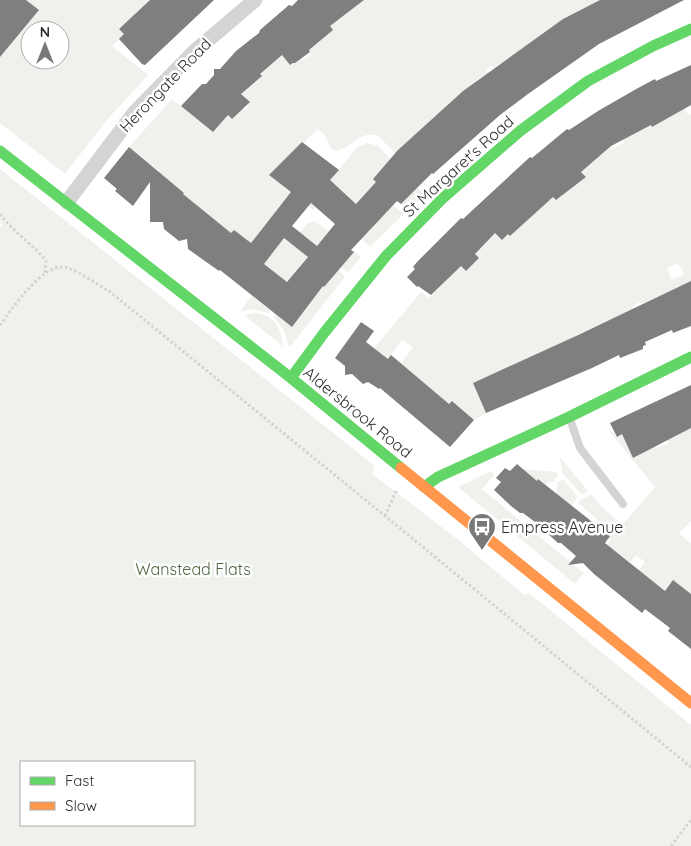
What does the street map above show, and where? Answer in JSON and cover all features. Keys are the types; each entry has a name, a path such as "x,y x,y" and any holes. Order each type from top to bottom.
{"main road":[{"name":"St Margaret's Road","path":"291,378 324,332 386,256 444,197 520,131 588,81 653,46 691,29"},
{"name":"Aldersbrook Road","path":"0,150 291,378 531,576 691,703"},
{"path":"424,487 438,477 569,417 691,357"}],"street":[{"name":"Herongate Road","path":"66,202 135,112 194,52 255,0"}],"lane":[{"path":"569,417 580,448 623,504"}],"path":[{"path":"0,214 46,261 45,273"},
{"path":"0,325 26,291 45,273 60,266 68,267 109,291 691,767"},
{"path":"385,516 401,483"},
{"path":"671,846 691,820"}],"green space":[{"path":"0,0 148,0 153,5 119,29 126,36 112,46 148,75 106,121 65,174 0,123"},
{"path":"364,0 600,0 570,18 567,16 520,61 515,53 510,56 515,65 506,71 500,63 494,68 492,65 486,70 494,80 488,85 481,77 476,81 470,99 463,91 448,104 422,180 377,135 363,136 346,147 335,151 331,148 324,134 318,129 269,175 292,193 266,224 290,243 308,223 314,221 329,231 299,267 324,287 338,270 345,277 289,348 284,331 274,317 276,315 292,327 312,301 275,273 255,299 271,311 269,313 252,309 240,312 256,290 261,268 270,256 240,252 248,241 234,230 226,241 177,202 184,193 167,179 153,178 159,171 129,147 172,99 213,131 217,104 232,119 242,109 245,110 248,107 247,104 249,102 235,87 261,76 260,74 280,53 290,65 298,61 299,57 303,61 311,54 295,33 327,35 330,33 330,29 319,13"},
{"path":"678,95 688,115 691,114 691,287 664,294 642,304 640,302 632,307 635,314 611,319 576,335 578,341 559,344 474,383 486,413 474,420 452,402 449,404 401,364 413,347 402,340 388,359 374,348 421,292 429,298 446,281 457,262 466,271 479,258 471,250 512,217 521,226 552,195 556,200 586,177 574,163 609,143 613,149 624,142 615,129 638,117 644,129 651,125 652,127 676,113 670,99","holes":["678,263 684,274 672,280 667,268"]},
{"path":"368,143 378,146 425,195 408,211 401,204 412,192 385,166 373,179 381,187 356,204 336,186 313,210 309,206 357,147"},
{"name":"Wanstead Flats","path":"0,169 375,466 372,474 456,538 524,595 529,593 691,725 691,846 0,846 0,228 2,225 0,223"},
{"path":"393,205 404,214 370,247 342,221"},
{"path":"354,251 361,257 348,273 341,267"},
{"path":"256,313 273,320 279,329 284,347 244,315"},
{"path":"691,418 691,521 679,533 691,544 691,594 665,591 641,573 622,592 645,562 636,555 630,562 612,548 602,560 598,556 610,541 607,539 610,536 596,524 597,519 579,504 579,501 591,494 622,525 655,487 610,432 612,431 616,437 622,434 633,458 640,455 636,447 653,437 657,448 668,443 667,440"},
{"path":"559,456 588,491 582,495 563,474"},
{"path":"523,469 555,472 558,474 554,482 549,482 546,485 538,479 535,482"},
{"path":"491,471 495,474 482,489 584,573 575,584 458,487"},
{"path":"563,479 578,497 571,506 556,494 558,482"}],"building":[{"path":"0,0 26,0 39,10 31,20 20,20 20,33 0,57"},
{"path":"150,0 214,0 145,65 119,39 124,34 119,29"},
{"path":"298,0 364,0 330,26 333,30 309,50 310,52 295,63 290,65 282,55 260,74 262,76 241,94 250,102 232,119 228,115 213,132 181,106 202,84 206,84 214,75 214,69 220,69 236,51 289,5 292,6"},
{"path":"600,0 684,0 599,44 500,115 432,173 401,204 397,201 351,250 354,252 323,286 292,327 220,270 188,249 187,239 179,241 164,229 163,222 150,222 150,182 133,206 115,191 117,189 104,178 129,147 231,233 234,230 251,243 291,192 269,175 302,142 339,170 330,180 356,204 376,182 373,179 398,150 463,91 563,19","holes":["311,203 335,224 317,246 292,226","284,238 308,257 287,282 264,264"]},
{"path":"691,65 691,105 652,127 651,125 611,146 581,172 586,177 556,200 553,197 510,236 508,234 502,240 495,233 475,254 479,258 466,271 461,266 431,295 417,287 407,277 415,269 413,267 417,262 461,218 463,219 530,157 532,158 567,129 569,130 598,111 655,79 656,81"},
{"path":"691,281 691,326 673,333 672,330 645,342 646,345 643,346 643,349 620,358 619,355 486,413 473,383"},
{"path":"361,322 374,331 366,342 388,359 391,355 449,404 452,401 474,420 450,447 380,388 368,382 363,384 352,374 345,375 345,366 335,358"},
{"path":"691,385 691,428 633,458 622,434 617,437 610,423"},
{"path":"517,464 610,536 605,543 665,591 673,580 691,594 691,649 668,631 670,628 645,609 642,613 583,563 568,565 576,556 561,543 558,543 547,533 533,532 539,525 511,506 494,490 501,482 496,478 505,468 510,471"}],"traffic: fast":[{"path":"291,378 324,333 386,256 444,197 520,131 588,81 653,46 691,29"},
{"path":"0,151 291,378 401,468"},
{"path":"424,487 438,477 569,417 691,357"}],"traffic: slow":[{"path":"401,468 691,703"}],"place":[{"name":"Empress Avenue","path":"482,551"}]}
